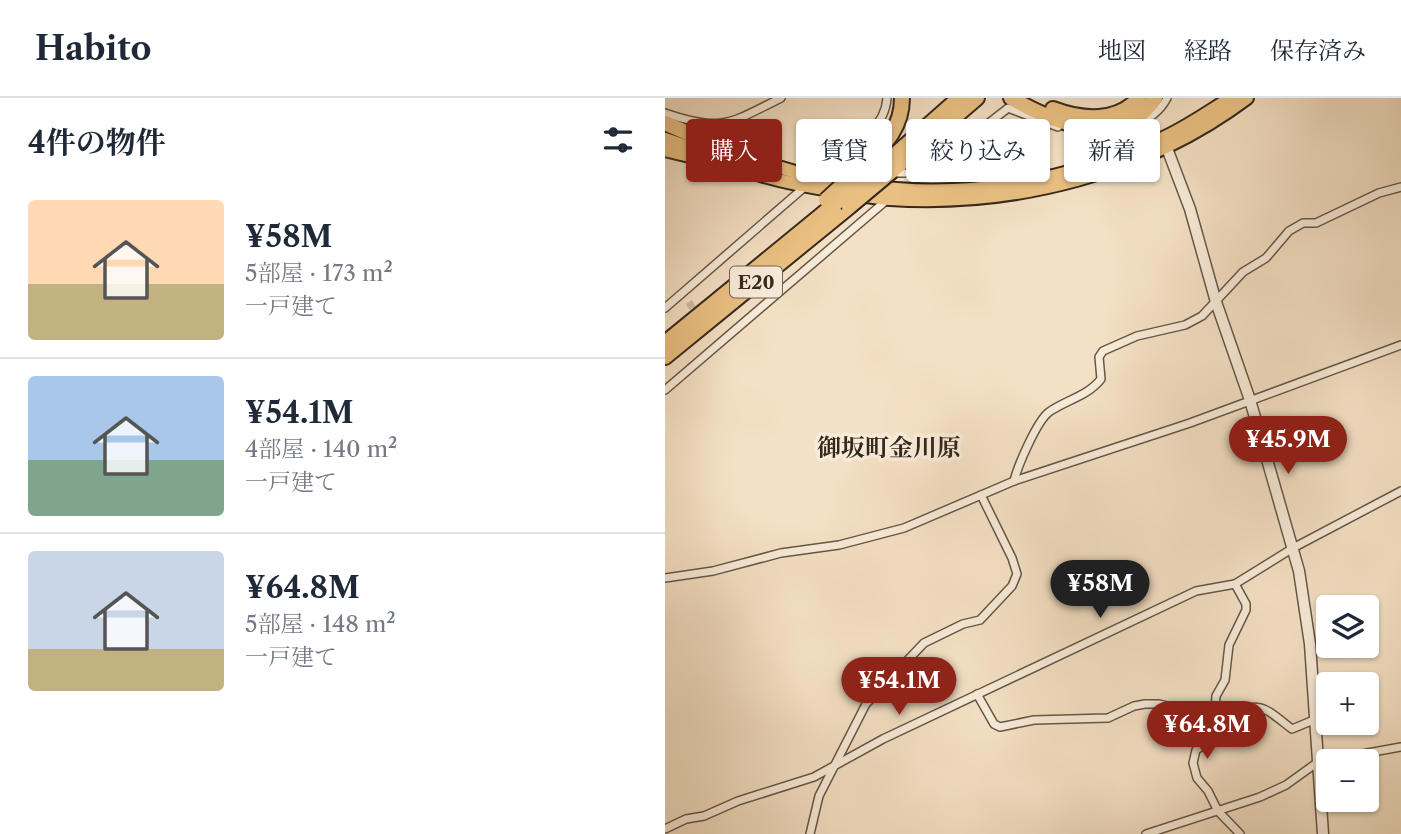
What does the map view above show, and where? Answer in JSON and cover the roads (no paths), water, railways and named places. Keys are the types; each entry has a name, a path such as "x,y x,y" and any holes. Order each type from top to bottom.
{"highway":[{"path":"892,134 898,125 902,98"},
{"name":"E20","path":"892,157 959,98"},
{"path":"1011,98 1053,120 1095,129 1115,126 1135,118 1155,98"},
{"path":"1026,98 1068,115 1092,118 1107,117 1125,111 1139,98"},
{"path":"837,182 882,188 936,190 1002,185 1080,169 1165,143 1231,98"},
{"path":"825,182 889,199 936,200 1020,192 1084,178 1165,143 1247,98"},
{"name":"E20","path":"892,160 934,135 980,99"},
{"path":"665,123 686,134"},
{"path":"665,129 686,138"},
{"path":"665,139 686,146"},
{"path":"665,149 686,153"},
{"path":"837,204 863,182"},
{"name":"E20","path":"665,357 863,182"},
{"name":"E20","path":"665,343 837,204"}],"street":[{"path":"665,113 692,122 722,125 781,98"},
{"path":"881,119 887,108 887,98"},
{"path":"892,174 916,173 934,166 1008,108 1069,129 1110,132 1142,122 1163,107 1167,98"},
{"path":"977,694 994,724 1000,727 1034,720 1108,718 1145,704 1159,704 1224,721 1247,707 1254,707 1269,711 1292,729 1316,719 1308,615 1293,548 1250,400 1216,302 1190,209 1165,143"},
{"path":"665,308 811,182"},
{"path":"1014,481 1018,463 1029,448 1039,420 1094,388 1101,379 1099,358 1103,351 1137,336 1185,325 1202,316 1243,272 1266,258 1289,231 1303,223 1315,223 1379,193 1401,187"},
{"path":"665,390 889,199"},
{"path":"683,293 689,302"},
{"path":"709,338 714,348"},
{"path":"665,578 713,571 781,553 839,545 893,531 1014,481 1190,423 1401,345"},
{"path":"665,829 686,819 704,816 738,801 814,777 977,694 1196,591 1235,584 1293,548 1401,491"},
{"path":"810,834 819,796 866,704 924,643 963,624 980,620 1012,586 1017,575 1012,558 981,495"},
{"path":"1235,584 1246,604 1246,610 1229,645 1225,680 1216,696 1213,739 1196,750 1193,763 1197,778 1209,792 1218,811 1240,834"},
{"path":"1379,751 1401,747"},
{"path":"1146,834 1260,797 1286,785 1316,763"},
{"path":"1321,812 1323,834"}],"tunnel":[{"path":"689,302 697,317"}],"district":[{"name":"御坂町金川原","path":"889,448"}]}
